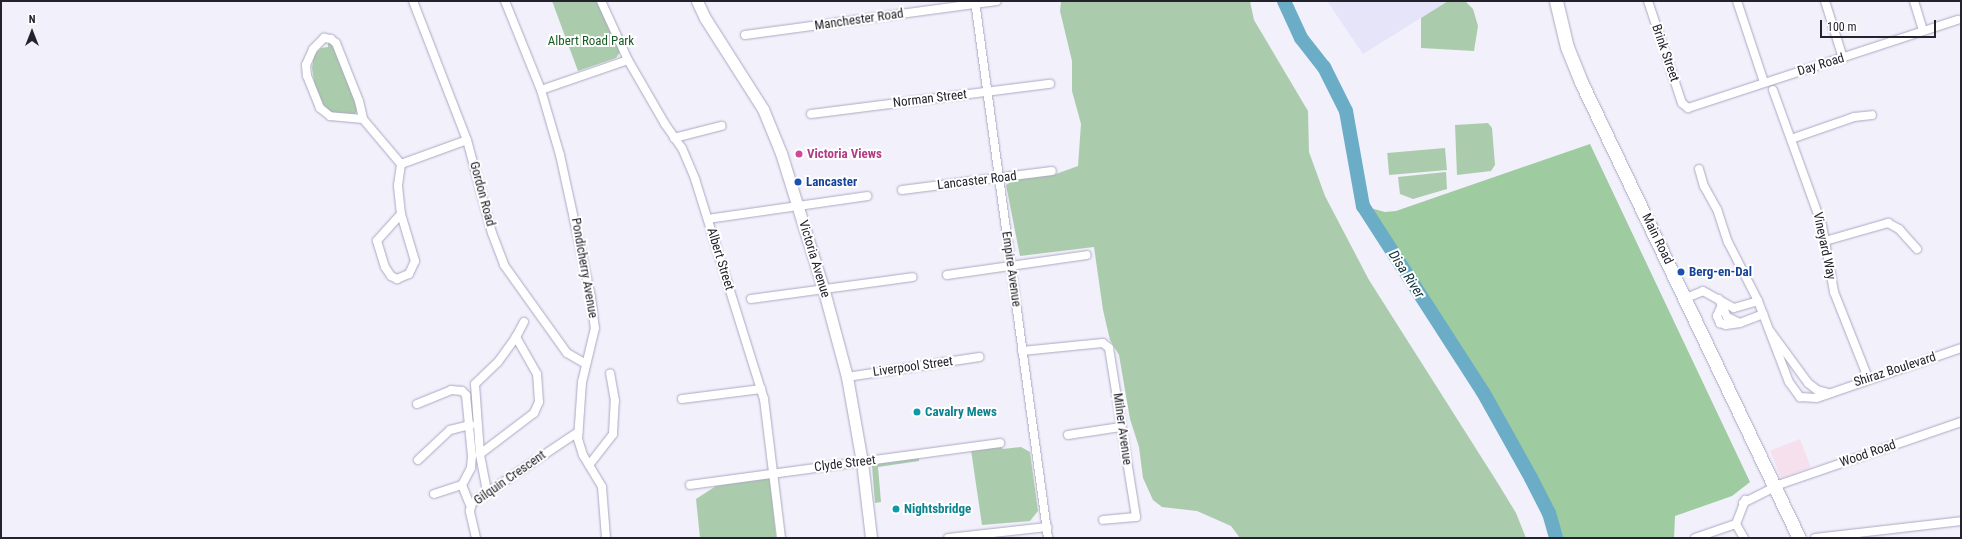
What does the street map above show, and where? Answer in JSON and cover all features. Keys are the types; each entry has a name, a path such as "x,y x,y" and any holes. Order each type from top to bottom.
{"main road":[{"name":"Main Road","path":"1556,1 1567,47 1581,82 1686,298 1799,538"}],"street":[{"name":"Gordon Road","path":"413,1 467,140 492,233 504,265 567,353 586,364"},
{"name":"Pondicherry Avenue","path":"505,1 541,90 573,206 593,306 595,328 579,401 578,432 580,446 602,487 606,538"},
{"name":"Albert Street","path":"601,1 628,60 674,138 687,157 708,219 761,389 774,473 781,538"},
{"name":"Victoria Avenue","path":"697,1 705,18 764,109 798,206 824,291 847,377 862,462 871,538"},
{"name":"Manchester Road","path":"745,36 997,1"},
{"name":"Brink Street","path":"1648,1 1683,106"},
{"path":"1737,1 1764,82"},
{"path":"1825,1 1843,58"},
{"path":"1914,1 1923,30"},
{"name":"Empire Avenue","path":"975,3 1048,538"},
{"name":"Day Road","path":"1683,106 1692,107 1764,82 1958,20"},
{"path":"363,119 330,116 320,108 307,76 306,65 313,49 324,38 331,39 336,44 359,101 363,119 401,164 398,186 401,214 415,261 409,274 397,279 387,271 377,241 401,214"},
{"path":"541,90 628,60"},
{"name":"Norman Street","path":"811,114 1050,84"},
{"name":"Vineyard Way","path":"1773,90 1822,224 1834,292 1868,378"},
{"path":"1791,139 1854,117 1872,115"},
{"path":"674,138 721,126"},
{"path":"401,164 467,140"},
{"name":"Shiraz Boulevard","path":"1699,169 1704,186 1717,209 1728,242 1758,301 1797,394 1809,399 1961,348"},
{"name":"Lancaster Road","path":"902,190 1052,171"},
{"path":"708,219 867,196"},
{"path":"1825,241 1888,223 1899,229 1918,249"},
{"path":"947,275 1088,255"},
{"path":"751,299 824,291 913,277"},
{"path":"1686,298 1703,291 1718,297 1734,308 1758,301"},
{"path":"1718,297 1721,307 1728,317 1740,323 1763,314"},
{"path":"487,491 480,454 475,384 498,362 516,337 524,322"},
{"name":"Shiraz Boulevard","path":"1769,330 1808,383 1817,390 1828,393"},
{"path":"480,454 534,414 539,402 537,374 516,337"},
{"name":"Milner Avenue","path":"1022,351 1103,343 1108,346 1111,352 1120,427 1136,517 1103,520"},
{"name":"Liverpool Street","path":"847,377 980,357"},
{"path":"589,465 613,434 615,401 610,373"},
{"path":"682,399 761,389"},
{"path":"417,404 451,390 462,391 467,398 472,463 462,485 470,505"},
{"name":"Wood Road","path":"1736,524 1743,503 1775,486 1961,422"},
{"path":"418,460 450,430 470,425"},
{"path":"1068,435 1120,427"},
{"name":"Gilquin Crescent","path":"476,538 470,505 487,491 578,432"},
{"name":"Clyde Street","path":"690,485 1000,444"},
{"path":"434,494 462,485"},
{"path":"1815,538 1858,536 1961,521"},
{"path":"1696,538 1736,524 1744,538"},
{"path":"948,538 999,535 1046,527"}],"shaded area":[{"path":"1327,1 1448,1 1363,54"},
{"path":"1800,439 1811,467 1781,478 1770,450"}],"green space":[{"name":"Albert Road Park","path":"552,1 598,1 620,52 616,58 578,71"},
{"path":"1061,1 1250,1 1254,20 1308,111 1309,152 1325,196 1369,280 1499,485 1516,513 1526,538 1240,538 1231,526 1197,511 1162,507 1153,500 1143,478 1139,447 1130,419 1119,355 1110,340 1103,310 1094,247 1020,256 1006,185 1014,180 1053,175 1078,166 1081,124 1072,91 1072,61 1060,11"},
{"path":"1448,1 1465,1 1473,9 1478,26 1474,51 1421,48 1421,18"},
{"path":"328,42 333,45 357,104 358,110 355,114 340,115 325,111 315,87 312,68 314,55 321,48 328,47"},
{"path":"1488,123 1492,128 1495,165 1491,171 1457,175 1455,125"},
{"path":"1590,144 1750,482 1732,496 1675,516 1674,538 1556,538 1549,513 1483,392 1363,206 1385,212 1396,211"},
{"path":"1445,148 1447,170 1389,175 1387,153"},
{"path":"1446,172 1447,189 1413,199 1400,194 1398,177"},
{"path":"1001,447 1003,449 1021,447 1030,452 1038,511 1030,521 982,525 971,450"},
{"path":"919,458 919,461 878,467 881,502 875,503 872,466 878,463"},
{"path":"770,478 776,538 700,538 696,499 716,486"}],"waterway":[{"name":"Disa River","path":"1284,1 1301,38 1324,67 1346,111 1363,206 1483,392 1549,513 1556,538"}],"place":[{"name":"Victoria Views","path":"799,154"},
{"name":"Lancaster","path":"798,182"},
{"name":"Berg-en-Dal","path":"1681,272"},
{"name":"Cavalry Mews","path":"917,412"},
{"name":"Nightsbridge","path":"896,509"}]}
